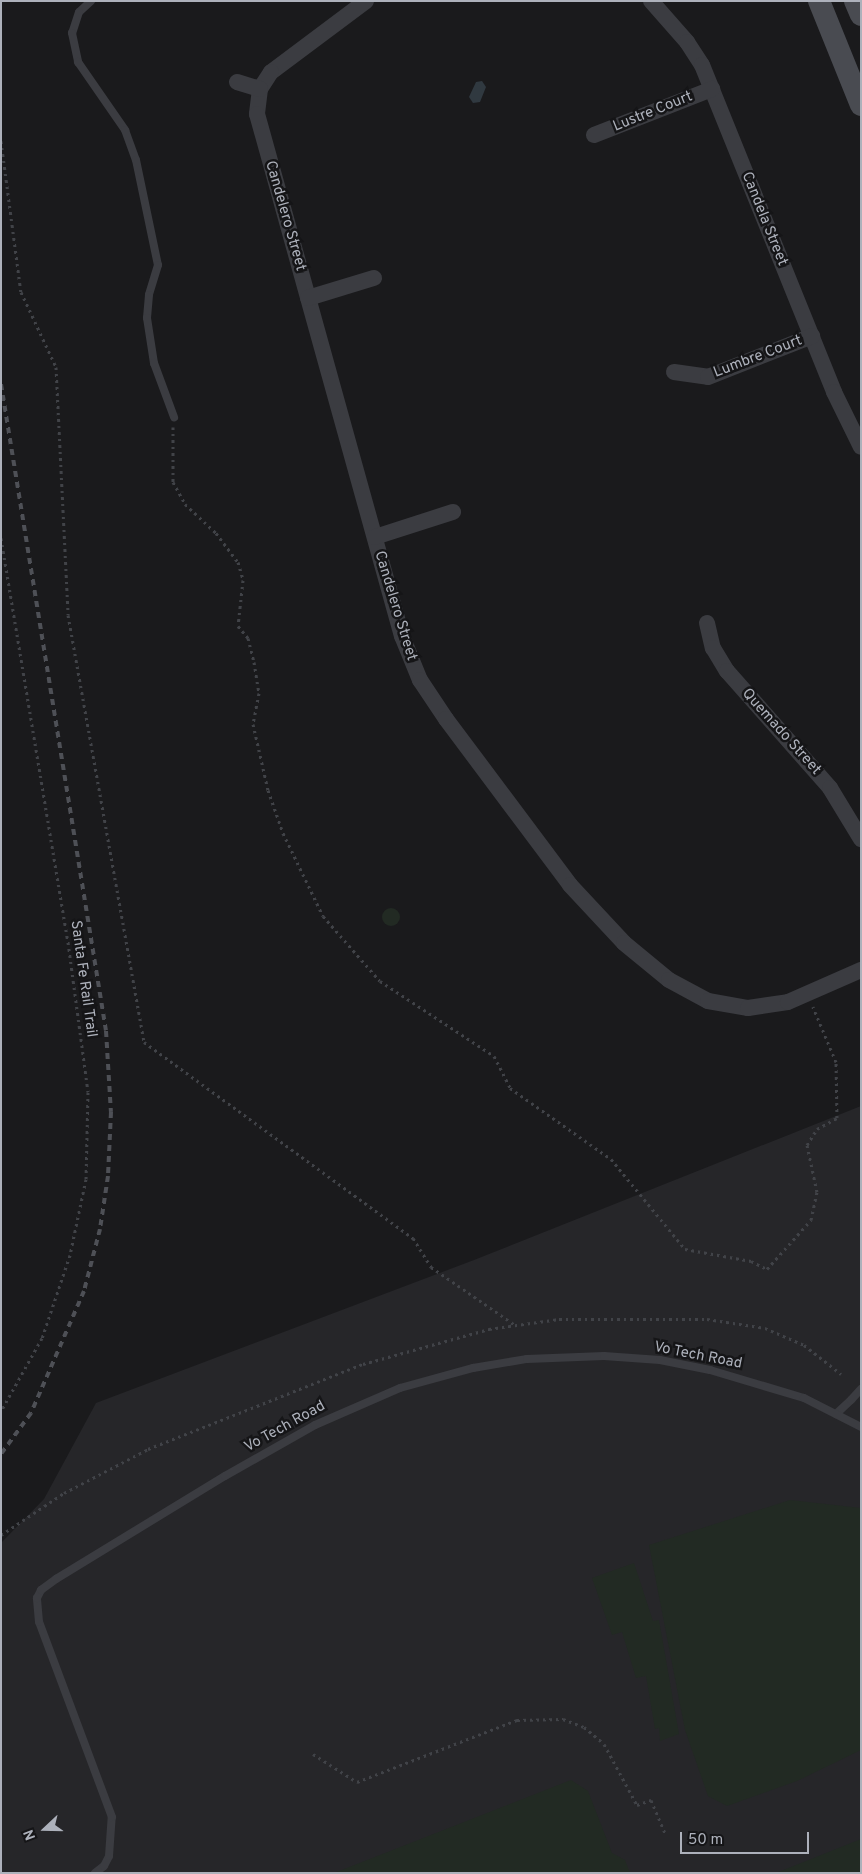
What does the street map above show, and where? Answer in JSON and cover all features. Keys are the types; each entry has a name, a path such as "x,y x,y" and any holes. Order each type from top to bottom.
{"main road":[{"path":"819,1 861,105"},
{"path":"855,1 861,15"}],"street":[{"path":"237,82 260,89 264,80 279,66 366,1"},
{"name":"Candela Street","path":"650,1 695,53 712,89 812,336 861,447"},
{"name":"Candelero Street","path":"260,89 257,101 260,124 402,636 420,680 446,719 570,885 605,924 670,980 708,1001 727,1006 768,1006 808,993 861,970"},
{"name":"Lustre Court","path":"594,135 712,89"},
{"path":"308,298 374,278"},
{"name":"Lumbre Court","path":"674,372 708,377 812,336"},
{"path":"375,537 453,512"},
{"name":"Quemado Street","path":"707,623 713,648 727,671 830,788 861,839"}],"lane":[{"path":"91,1 79,12 72,33 78,62 125,130 136,160 158,265 149,295 147,318 154,363 174,417"},
{"name":"Vo Tech Road","path":"95,1873 104,1866 109,1856 113,1823 37,1615 37,1598 41,1590 56,1579 315,1425 400,1388 473,1368 527,1359 578,1356 660,1360 758,1382 804,1398 861,1427"},
{"path":"836,1414 861,1388"}],"path":[{"path":"1,141 21,292 56,367 68,615 144,1042 413,1238 431,1267 515,1325"},
{"path":"174,417 173,482 185,504 216,533 238,562 243,580 238,626 248,638 254,662 259,693 253,724 268,790 283,833 323,916 380,981 494,1056 510,1088 611,1159 685,1249 752,1261 767,1268 810,1220 816,1192 807,1145 817,1129 837,1118 836,1062 808,993"},
{"name":"Santa Fe Rail Trail","path":"1,538 68,942 88,1092 86,1179 70,1255 42,1338 1,1411"},
{"path":"312,1754 357,1782 517,1720 563,1719 584,1727 604,1744 637,1805 651,1800 666,1835"}],"shaded area":[{"path":"482,81 486,87 480,102 473,103 469,97 476,82"},
{"path":"387,908 395,908 400,913 398,924 387,926 382,921 382,913"},
{"path":"861,1106 861,1873 1,1873 1,1543 44,1499 96,1403 474,1260"},
{"path":"790,1500 861,1508 861,1750 797,1781 727,1806 708,1796 685,1730 649,1545"},
{"path":"634,1563 653,1621 659,1620 679,1734 660,1741 659,1728 655,1729 646,1676 636,1678 622,1632 612,1635 592,1578"},
{"path":"571,1780 588,1791 612,1853 625,1860 630,1873 334,1873"},
{"path":"861,1839 861,1873 776,1873"}],"railway":[{"path":"1,384 106,1031 111,1112 108,1176 100,1229 84,1291 31,1413 1,1454"}]}
